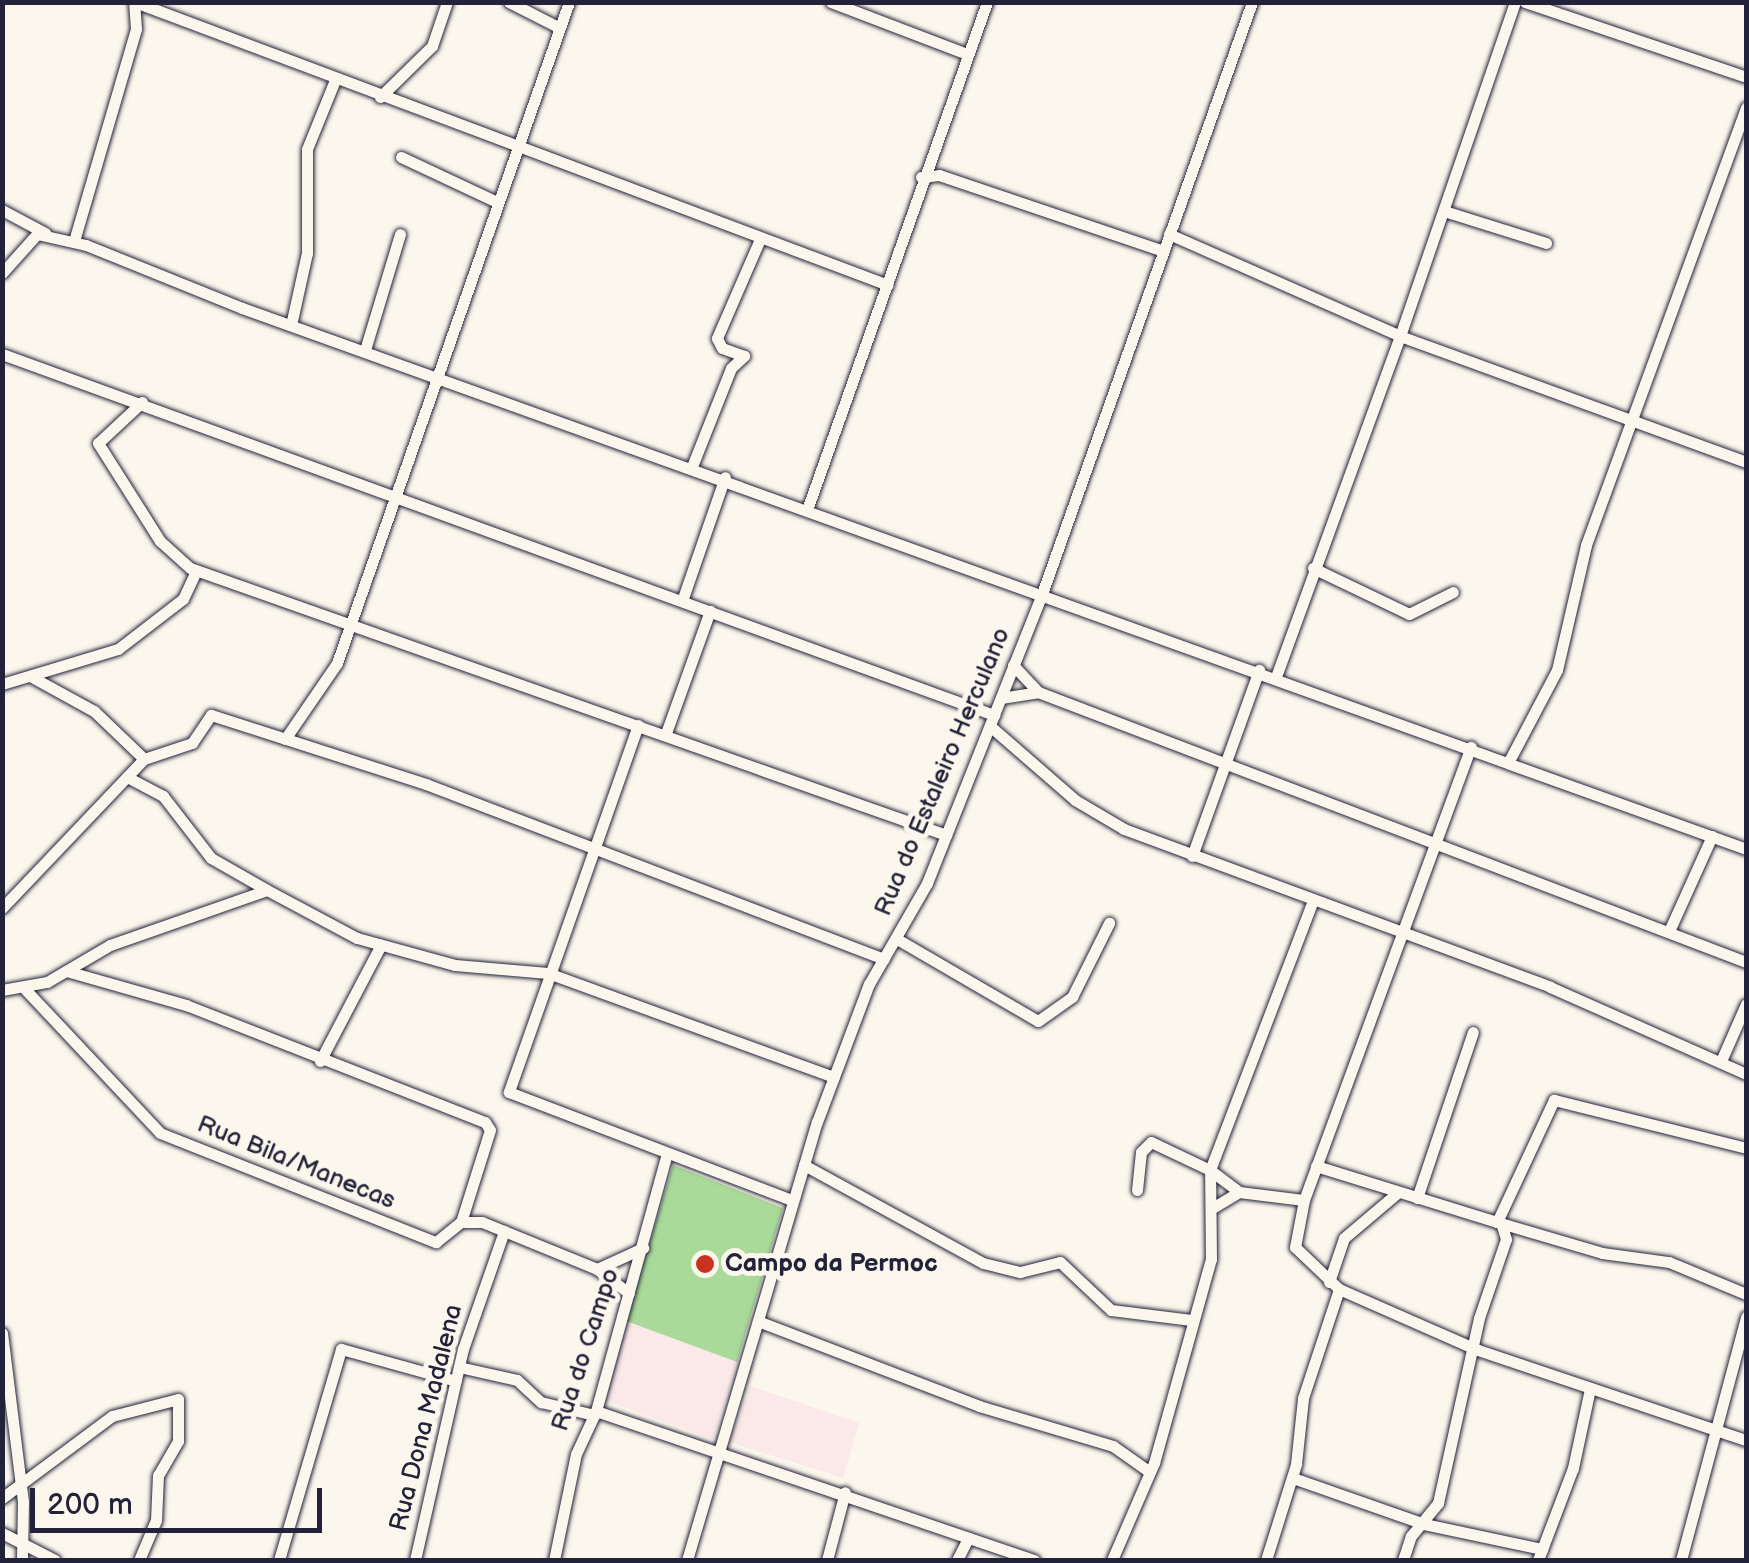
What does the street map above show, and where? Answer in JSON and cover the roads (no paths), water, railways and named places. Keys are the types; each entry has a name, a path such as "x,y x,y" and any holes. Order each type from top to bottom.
{"street":[{"path":"74,241 136,29 134,2 514,149 888,285"},
{"path":"380,97 432,46 448,2"},
{"path":"509,2 560,28"},
{"path":"286,739 332,674 353,623 514,149 569,2"},
{"path":"831,2 866,8 967,54"},
{"path":"808,507 888,285 927,159 986,2"},
{"name":"Rua do Estaleiro Herculano","path":"687,1560 792,1200 834,1077 884,959 946,835 1043,591 1252,2"},
{"path":"1276,676 1400,336 1515,2"},
{"path":"1525,2 1746,77"},
{"path":"291,325 306,253 307,149 336,80"},
{"path":"1510,761 1558,670 1577,571 1746,107"},
{"path":"402,157 497,202"},
{"path":"927,159 938,175"},
{"path":"921,177 938,175 1163,251"},
{"path":"2,210 45,233 291,325 693,464 1740,847 1746,832"},
{"path":"1444,211 1546,242"},
{"path":"2,273 24,243 45,233"},
{"path":"365,350 400,234"},
{"path":"1169,234 1400,336 1746,462"},
{"path":"693,464 731,368 744,356 722,348 718,333 760,239"},
{"path":"2,354 142,402 394,500 710,611 992,721 1098,817 1192,856 1406,934 1746,1074"},
{"path":"142,402 98,444 160,541 196,571 666,733 946,835"},
{"path":"682,601 726,476"},
{"path":"1313,568 1409,614 1453,592"},
{"path":"2,684 125,645 183,600 196,571"},
{"path":"666,733 710,611"},
{"path":"1014,665 1038,692 1670,928 1746,962"},
{"path":"1192,856 1259,670"},
{"path":"30,676 94,711 144,759"},
{"path":"1001,698 1038,692"},
{"path":"2,908 144,759 192,743 208,715 597,848 884,959"},
{"path":"638,725 597,848 548,973 511,1096 792,1200"},
{"path":"1471,748 1441,842 1304,1200 1295,1247 1334,1286 1478,1350 1746,1440"},
{"path":"127,777 163,796 211,858 381,946 455,965 548,973 834,1077"},
{"path":"1670,928 1712,836"},
{"path":"2,990 68,972 110,945 267,890"},
{"path":"1112,1560 1150,1472 1211,1259 1214,1207 1210,1170 1313,900"},
{"path":"897,939 1038,1020 1072,997 1109,923"},
{"path":"320,1061 381,946"},
{"path":"68,972 186,1005 320,1061 489,1124 461,1222"},
{"name":"Rua Bila/Manecas","path":"23,987 160,1133 436,1242 461,1222 504,1231 597,1270 629,1293"},
{"path":"1721,1062 1746,1004"},
{"path":"1417,1198 1473,1032"},
{"path":"1404,1560 1438,1503 1478,1350 1479,1318 1506,1239 1502,1223 1554,1100 1746,1148"},
{"path":"1137,1190 1141,1152 1151,1142 1210,1170 1238,1192 1304,1200"},
{"name":"Rua do Campo","path":"554,1560 576,1454 595,1413 666,1154"},
{"path":"804,1166 983,1263 1020,1272 1060,1262 1116,1312 1162,1310 1191,1320"},
{"path":"1316,1166 1589,1250 1670,1262 1746,1294"},
{"path":"1214,1207 1238,1192"},
{"path":"1266,1560 1293,1478 1303,1398 1344,1238 1396,1193"},
{"path":"1506,1239 1524,1228"},
{"name":"Rua Dona Madalena","path":"415,1560 458,1374 504,1231"},
{"path":"597,1270 642,1248"},
{"path":"1681,1560 1713,1428 1746,1316"},
{"path":"758,1322 979,1406 1114,1446 1150,1472"},
{"path":"2,1332 4,1395 24,1502 22,1560"},
{"path":"279,1560 339,1350 458,1374 517,1380 541,1402 595,1413 845,1492 1034,1560"},
{"path":"1293,1478 1424,1524 1540,1555 1573,1468 1590,1389"},
{"path":"3,1498 19,1482 112,1416 178,1398 178,1441 158,1475 156,1520 139,1560"},
{"path":"827,1560 845,1492"},
{"path":"3,1498 24,1502"},
{"path":"2,1533 55,1560"},
{"path":"957,1560 968,1538"}],"place":[{"name":"Campo da Permoc","path":"705,1264"}]}
